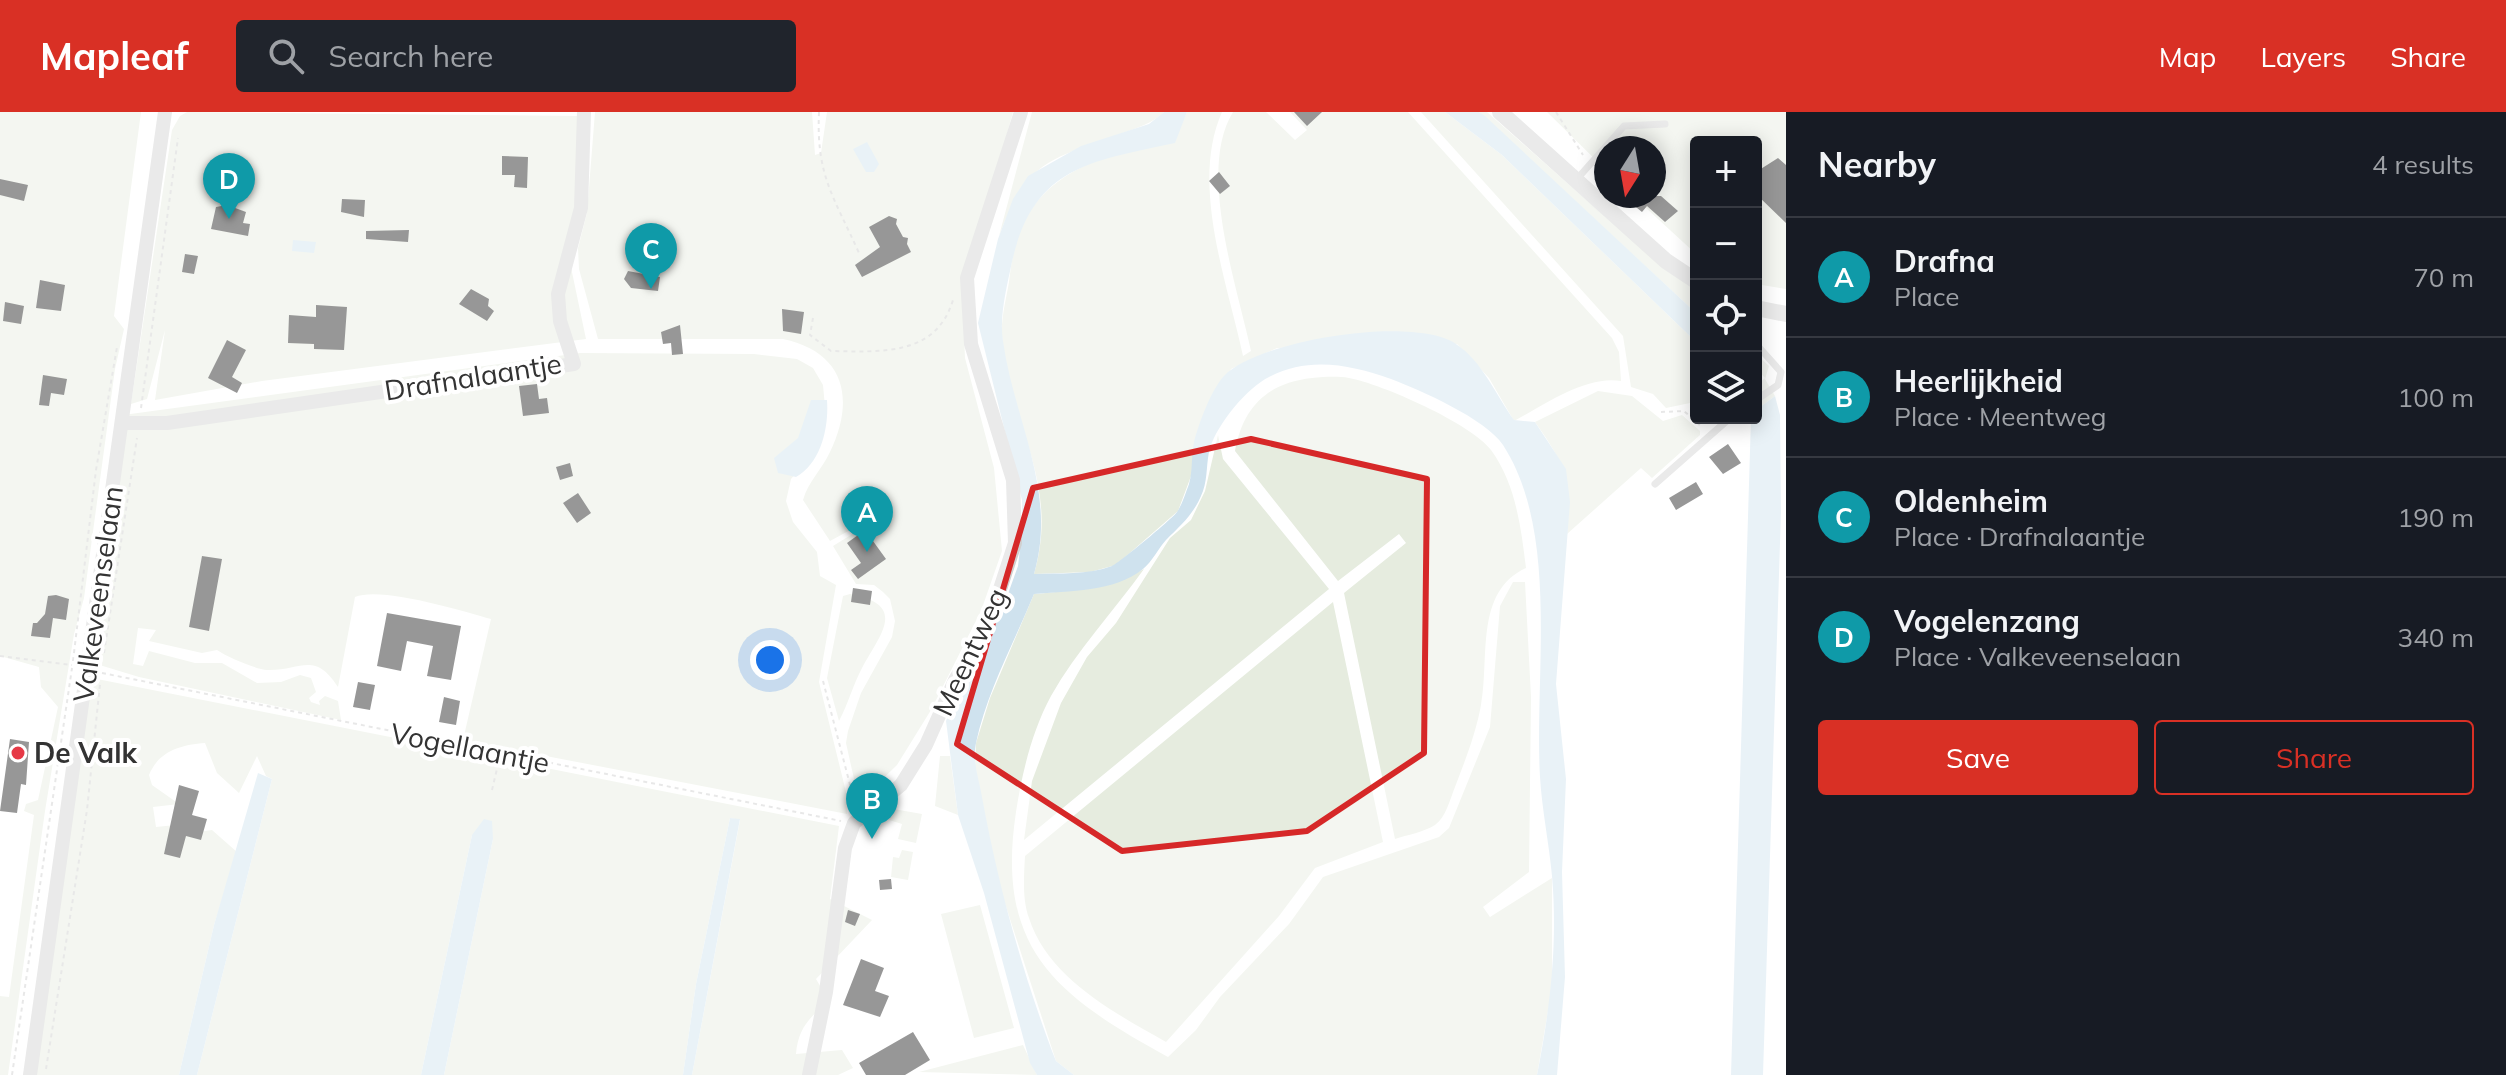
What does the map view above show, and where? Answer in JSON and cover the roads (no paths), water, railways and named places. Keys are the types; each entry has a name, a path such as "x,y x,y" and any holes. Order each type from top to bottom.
{"street":[{"name":"Valkeveenselaan","path":"30,1075 94,671 122,423 165,112"},
{"name":"Drafnalaantje","path":"122,423 181,421 574,364 560,321 558,294 581,208 584,112"},
{"name":"Meentweg","path":"809,1075 826,992 845,848 858,819 901,785 926,745 955,680 988,626 1015,543 1013,480 971,344 967,278 1021,112"},
{"path":"1500,112 1666,261 1694,280"},
{"path":"1762,309 1786,314"}],"lane":[{"path":"1577,179 1624,126 1665,124"},
{"path":"1762,351 1781,372 1778,385 1762,396"},
{"path":"1655,484 1723,424"}],"water":[{"path":"1164,112 1187,112 1175,143 1092,163 1070,173 1051,187 1035,205 1022,230 1012,262 1002,331 1008,371 1038,485 1040,543 1034,574 1083,572 1112,566 1177,512 1189,484 1194,442 1206,407 1224,376 1242,363 1301,342 1373,332 1435,336 1465,351 1481,369 1514,420 1535,422 1566,469 1570,502 1556,684 1566,779 1562,872 1565,977 1557,1075 1537,1075 1552,976 1554,901 1540,777 1541,606 1538,562 1532,520 1521,480 1503,445 1468,416 1391,379 1330,365 1284,370 1252,389 1226,417 1214,438 1205,486 1196,506 1149,563 1132,577 1105,586 1034,594 1002,667 976,743 976,770 1003,894 1030,989 1056,1061 1074,1075 1037,1075 1030,1063 984,893 958,815 946,721 956,695 1004,605 1018,566 1022,531 1022,500 978,323 998,239 1013,199 1028,176 1081,146 1149,124"},
{"path":"1445,112 1479,112 1485,116 1690,307 1690,336 1502,155"},
{"path":"867,142 879,164 874,172 866,172 853,149"},
{"path":"293,240 316,242 314,253 292,251"},
{"path":"1775,396 1780,415 1781,512 1763,1075 1731,1075 1751,424 1762,424 1762,406"},
{"path":"811,400 827,400 827,422 822,444 812,463 796,477 778,473 774,458 798,438"},
{"path":"258,773 272,779 197,1075 179,1075 214,925"},
{"path":"730,818 740,819 692,1075 683,1075 696,984"},
{"path":"484,819 492,821 493,839 444,1075 421,1075 472,835"}],"place":[{"name":"Vogelenzang","path":"229,219"},
{"name":"Oldenheim","path":"651,289"},
{"name":"Drafna","path":"867,552"},
{"name":"De Valk","path":"18,753"},
{"name":"Heerlijkheid","path":"872,839"}]}
